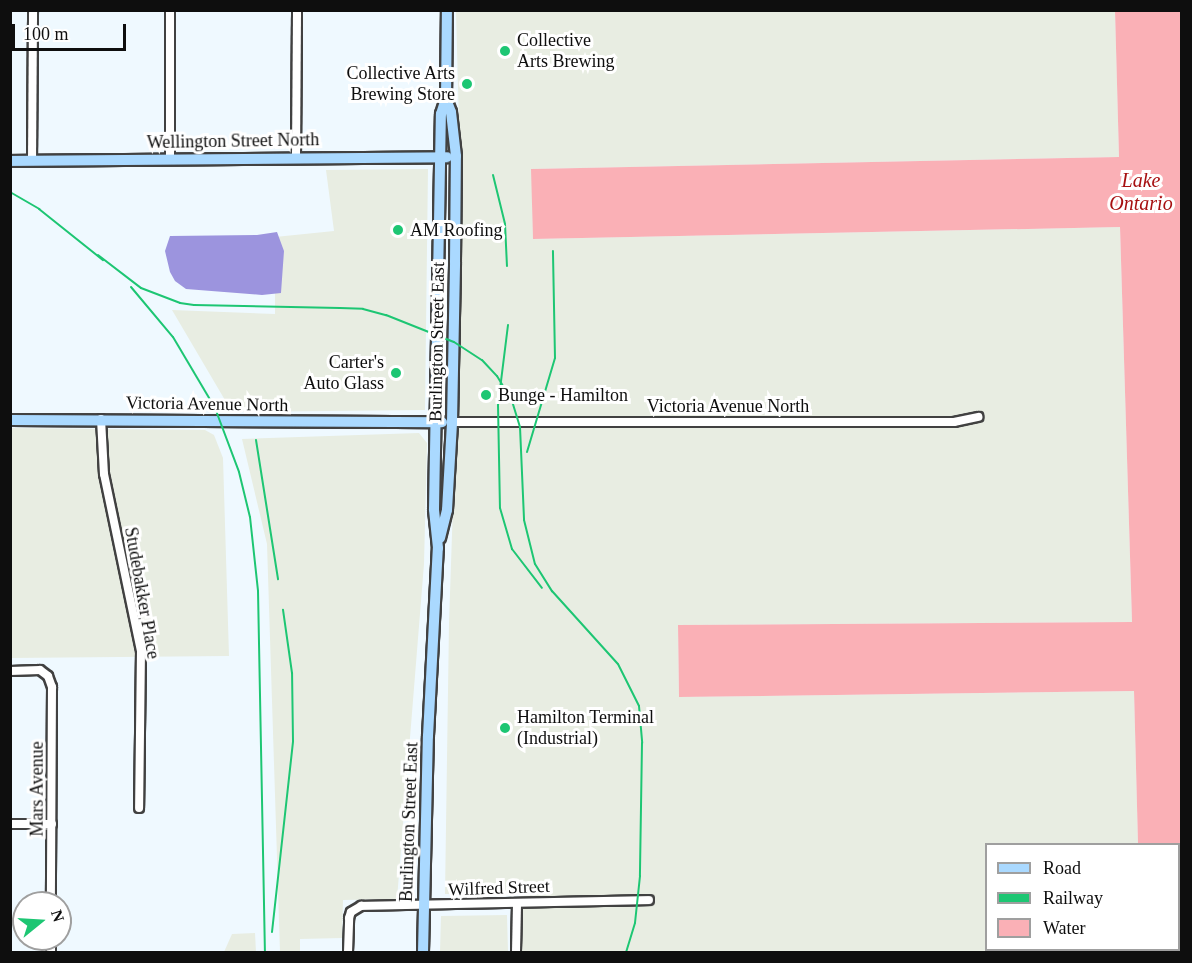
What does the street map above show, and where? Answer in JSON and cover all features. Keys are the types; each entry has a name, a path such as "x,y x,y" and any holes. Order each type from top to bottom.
{"main road":[{"name":"Burlington Street East","path":"423,952 428,729 438,548 434,509 441,114 446,99 447,10"},
{"name":"Burlington Street East","path":"438,548 447,510 452,422 456,156 451,112 446,99"},
{"name":"Wellington Street North","path":"10,161 296,157 441,158 456,156"},
{"name":"Victoria Avenue North","path":"10,420 452,422"}],"street":[{"path":"32,161 33,10"},
{"path":"170,10 170,159"},
{"path":"296,157 297,10"},
{"name":"Victoria Avenue North","path":"452,422 954,422 978,417"},
{"name":"Studebakker Place","path":"101,419 104,474 141,651 139,808"},
{"name":"Mars Avenue","path":"10,671 40,670 48,676 52,687 51,891"},
{"path":"10,824 52,824"},
{"name":"Wilfred Street","path":"348,952 351,912 361,906 649,900"},
{"path":"516,952 517,903"}],"shaded area":[{"path":"456,11 1115,11 1119,157 532,169 533,239 1120,227 1132,622 678,625 679,697 1134,691 1138,843 985,843 985,951 1141,952 520,952 521,893 445,894 449,623 462,239"},
{"path":"428,169 425,410 232,412 172,310 275,314 275,237 334,231 326,170"},
{"path":"277,232 284,251 281,293 262,295 186,289 175,281 170,272 165,251 170,236 257,235"},
{"path":"11,428 205,430 214,435 223,458 229,656 11,658"},
{"path":"419,433 427,443 424,564 397,899 343,900 342,938 300,939 300,952 280,952 267,544 242,439"},
{"path":"507,915 508,952 440,952 441,916"},
{"path":"255,933 256,952 224,952 232,934"}],"water":[{"name":"Lake Ontario","path":"1115,11 1181,11 1181,952 1141,952 1180,951 1180,843 1138,843 1134,691 679,697 678,625 1132,622 1120,227 533,239 531,169 1119,157"}],"railway":[{"path":"493,175 505,224 507,266"},
{"path":"10,192 39,209 103,260"},
{"path":"527,452 555,358 553,251"},
{"path":"98,255 141,288 180,303 363,309 386,315 454,342 482,360 497,376 512,401 520,427 524,520 535,564 552,591 618,664 639,706 642,743 640,876 635,923 626,952"},
{"path":"131,287 173,337 215,408 239,472 250,517 258,591 265,952"},
{"path":"508,325 498,405 500,508 512,549 542,588"},
{"path":"256,440 278,579"},
{"path":"272,932 293,741 292,673 283,610"}],"place":[{"name":"Collective Arts Brewing","path":"505,51"},
{"name":"Collective Arts Brewing Store","path":"467,84"},
{"name":"AM Roofing","path":"398,230"},
{"name":"Carter's Auto Glass","path":"396,373"},
{"name":"Bunge - Hamilton","path":"486,395"},
{"name":"Hamilton Terminal (Industrial)","path":"505,728"}]}
